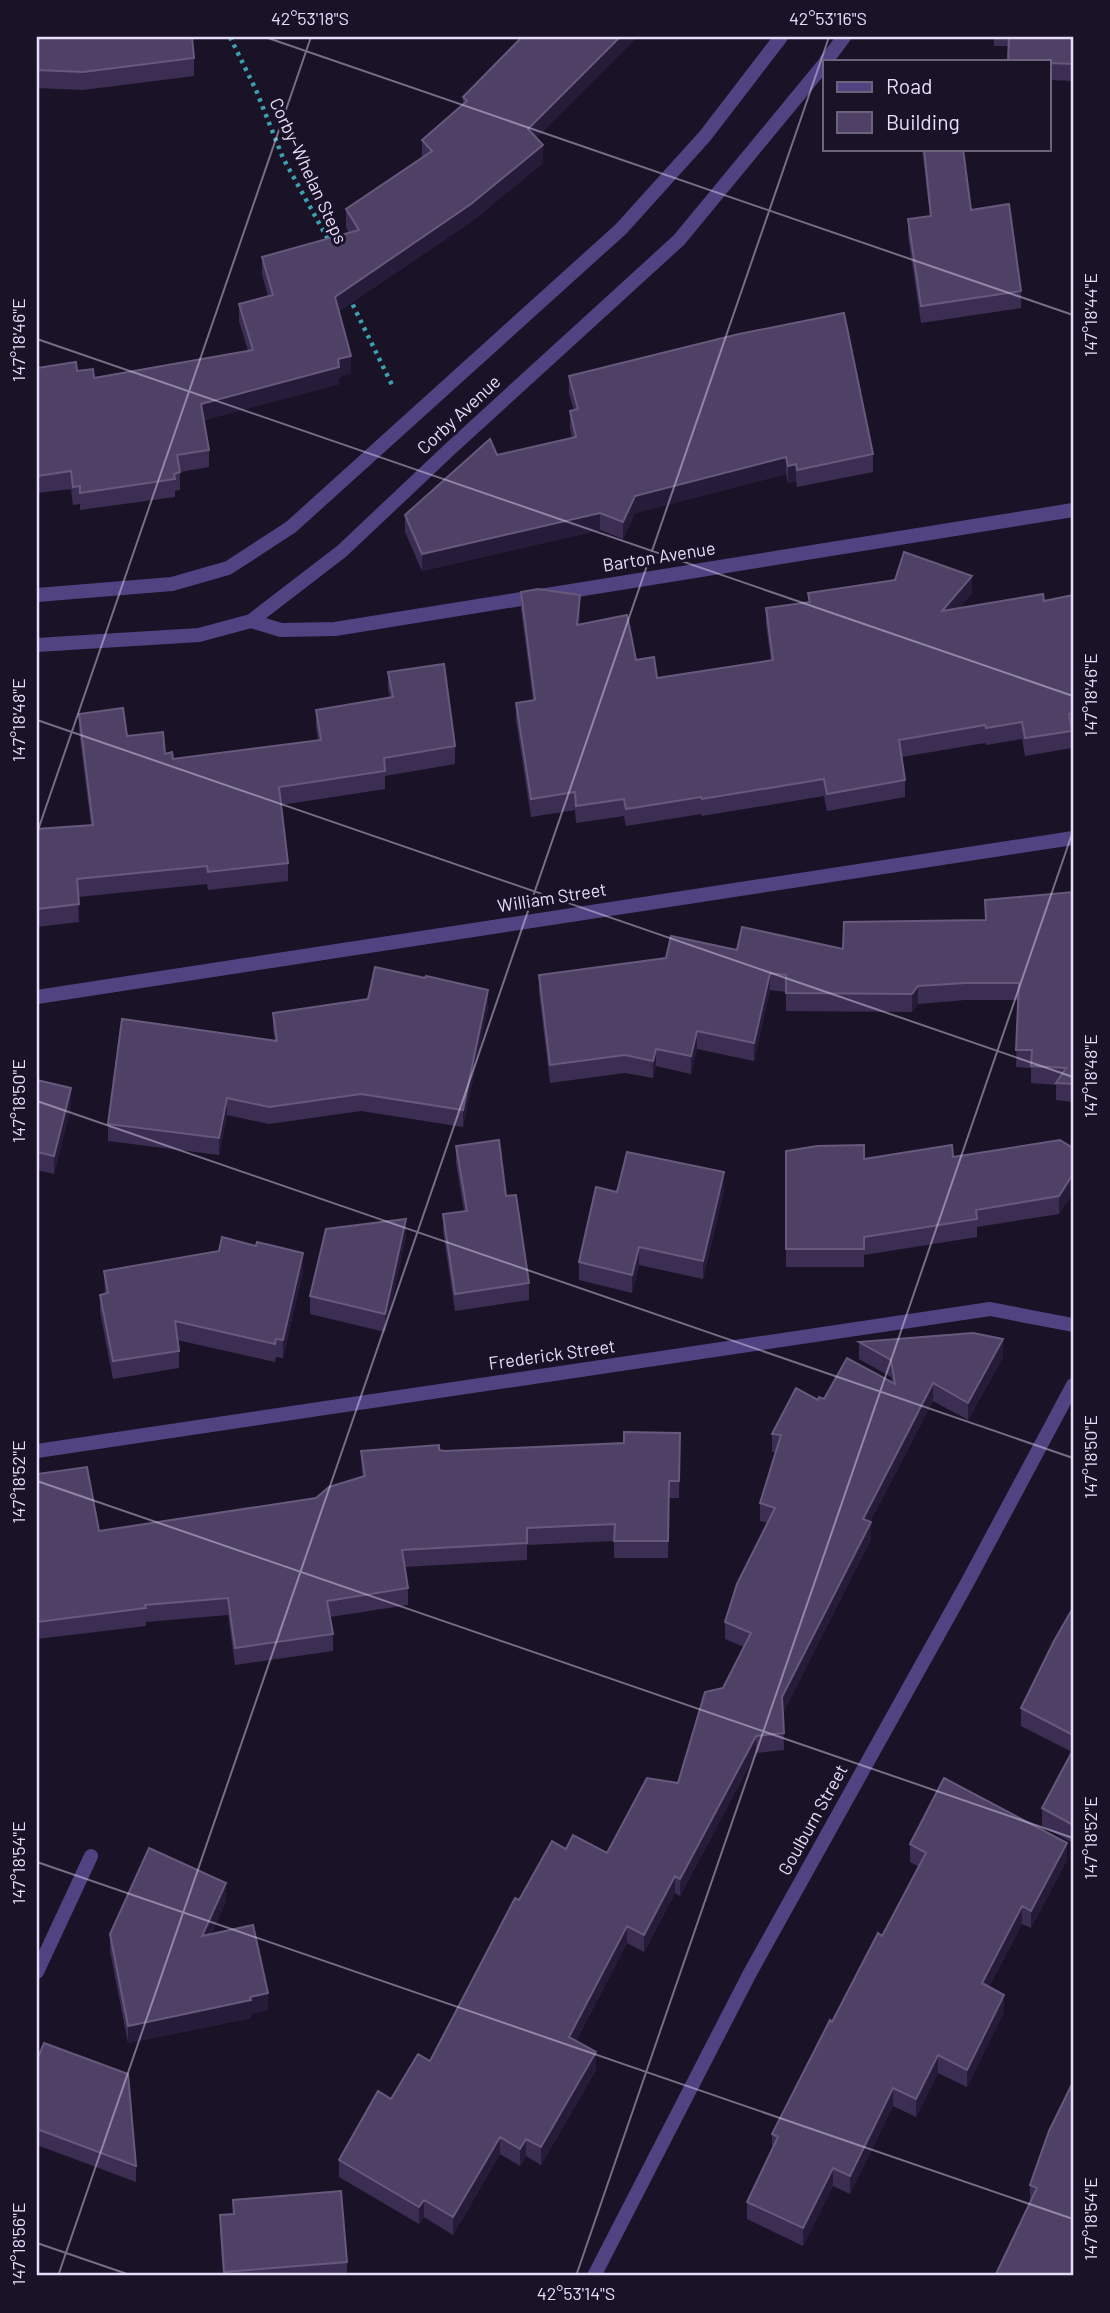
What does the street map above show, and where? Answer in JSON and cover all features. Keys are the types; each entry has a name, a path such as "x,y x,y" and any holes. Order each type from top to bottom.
{"street":[{"name":"Corby Avenue","path":"37,595 172,584 228,568 291,527 621,229 705,136 781,37"},
{"name":"Corby Avenue","path":"827,60 844,37"},
{"name":"Corby Avenue","path":"37,645 199,635 251,621 342,551 679,240 823,64"},
{"name":"Barton Avenue","path":"251,621 281,629 335,629 1073,510"},
{"name":"William Street","path":"37,997 1073,838"},
{"name":"Frederick Street","path":"37,1451 990,1309 1073,1325"},
{"name":"Goulburn Street","path":"594,2276 750,1973 966,1585 1073,1385"},
{"path":"37,1972 91,1856"}],"path":[{"name":"Corby-Whelan Steps","path":"230,37 256,90 284,158 329,242 332,254"},
{"path":"345,289 396,392"}],"building":[{"path":"37,37 192,37 194,58 83,72 37,70"},
{"path":"522,37 620,37 528,129 543,145 471,204 335,297 351,356 338,359 339,367 201,404 209,450 177,455 180,472 174,474 175,479 80,493 80,486 73,487 71,471 37,476 37,368 76,362 77,371 93,369 94,378 253,350 239,304 273,295 262,257 359,230 346,209 432,151 422,140 467,101 463,97"},
{"path":"1009,37 1073,37 1073,64 1050,63 1050,60 1008,60"},
{"path":"924,150 963,150 971,210 1009,204 1021,291 921,306 908,219 931,216"},
{"path":"844,313 873,454 797,470 796,464 788,466 786,457 635,496 623,522 600,513 422,554 405,515 490,439 497,455 576,437 570,411 578,409 569,376 739,334"},
{"path":"904,552 972,576 942,611 1043,594 1044,601 1073,595 1073,713 1069,714 1072,731 1025,738 1022,722 986,728 985,725 899,740 905,780 827,794 824,779 626,809 624,799 576,806 575,792 531,799 516,703 535,700 521,592 538,589 580,595 577,625 627,615 636,660 654,657 657,678 773,660 766,608 810,602 808,593 895,580"},
{"path":"444,664 455,746 384,758 385,771 279,787 288,863 208,872 207,866 77,879 79,904 37,909 37,829 93,825 79,714 123,708 127,736 163,732 165,754 172,752 173,759 321,740 316,710 393,697 388,672"},
{"path":"1073,892 1073,1084 1056,1083 1066,1068 1031,1066 1032,1050 1016,1050 1019,983 918,986 912,994 786,993 786,975 770,973 754,1043 697,1031 691,1056 656,1049 653,1061 625,1055 550,1065 539,975 666,958 671,936 737,950 742,927 843,949 844,922 986,920 985,900"},
{"path":"375,967 488,990 463,1110 361,1094 269,1107 227,1098 219,1138 108,1124 122,1019 277,1041 273,1013 368,999"},
{"path":"37,1080 71,1088 54,1156 37,1152"},
{"path":"499,1140 506,1196 516,1195 529,1283 455,1294 443,1214 467,1211 456,1146"},
{"path":"1060,1140 1073,1148 1073,1174 1059,1196 976,1210 977,1219 864,1237 864,1249 786,1249 786,1151 817,1146 864,1145 864,1159 952,1145 953,1157"},
{"path":"627,1152 724,1172 703,1261 639,1247 632,1275 579,1262 596,1187 617,1192"},
{"path":"406,1219 385,1314 310,1296 326,1229"},
{"path":"222,1237 256,1246 257,1242 303,1253 283,1340 276,1339 275,1344 175,1321 179,1351 113,1361 100,1295 108,1293 104,1271 219,1251"},
{"path":"973,1333 1003,1339 968,1403 933,1383 863,1519 871,1522 782,1697 784,1733 756,1736 680,1879 675,1876 644,1935 627,1926 569,2037 596,2052 541,2147 526,2139 520,2149 500,2137 453,2217 424,2200 419,2207 339,2160 378,2091 391,2099 418,2054 430,2061 515,1898 519,1900 552,1841 566,1849 573,1835 607,1853 647,1778 678,1783 705,1692 723,1688 751,1633 725,1622 737,1584 775,1508 760,1503 781,1435 772,1434 796,1388 818,1400 819,1397 824,1399 847,1358 895,1384 891,1360 859,1342"},
{"path":"624,1432 680,1433 679,1481 669,1481 668,1541 614,1541 615,1524 527,1528 527,1543 402,1550 408,1588 327,1601 333,1634 235,1648 228,1598 145,1605 146,1608 37,1622 37,1474 87,1467 99,1531 316,1498 329,1487 365,1476 361,1451 439,1445 439,1450 445,1451 624,1443"},
{"path":"1073,1608 1073,1735 1021,1708"},
{"path":"1073,1750 1073,1825 1042,1808"},
{"path":"944,1778 1067,1843 1031,1911 1022,1906 982,1983 1004,1995 967,2070 938,2055 916,2099 893,2088 850,2176 833,2168 803,2228 747,2202 778,2137 772,2134 830,2020 832,2022 878,1933 882,1936 926,1853 910,1844"},
{"path":"149,1848 226,1883 202,1936 253,1925 268,1993 250,1997 251,2000 128,2026 110,1934"},
{"path":"44,2043 128,2074 136,2166 37,2129 37,2060"},
{"path":"1073,2082 1073,2276 995,2276 1037,2188 1030,2185 1049,2131"},
{"path":"341,2191 347,2262 224,2272 220,2215 234,2214 233,2200"}]}
